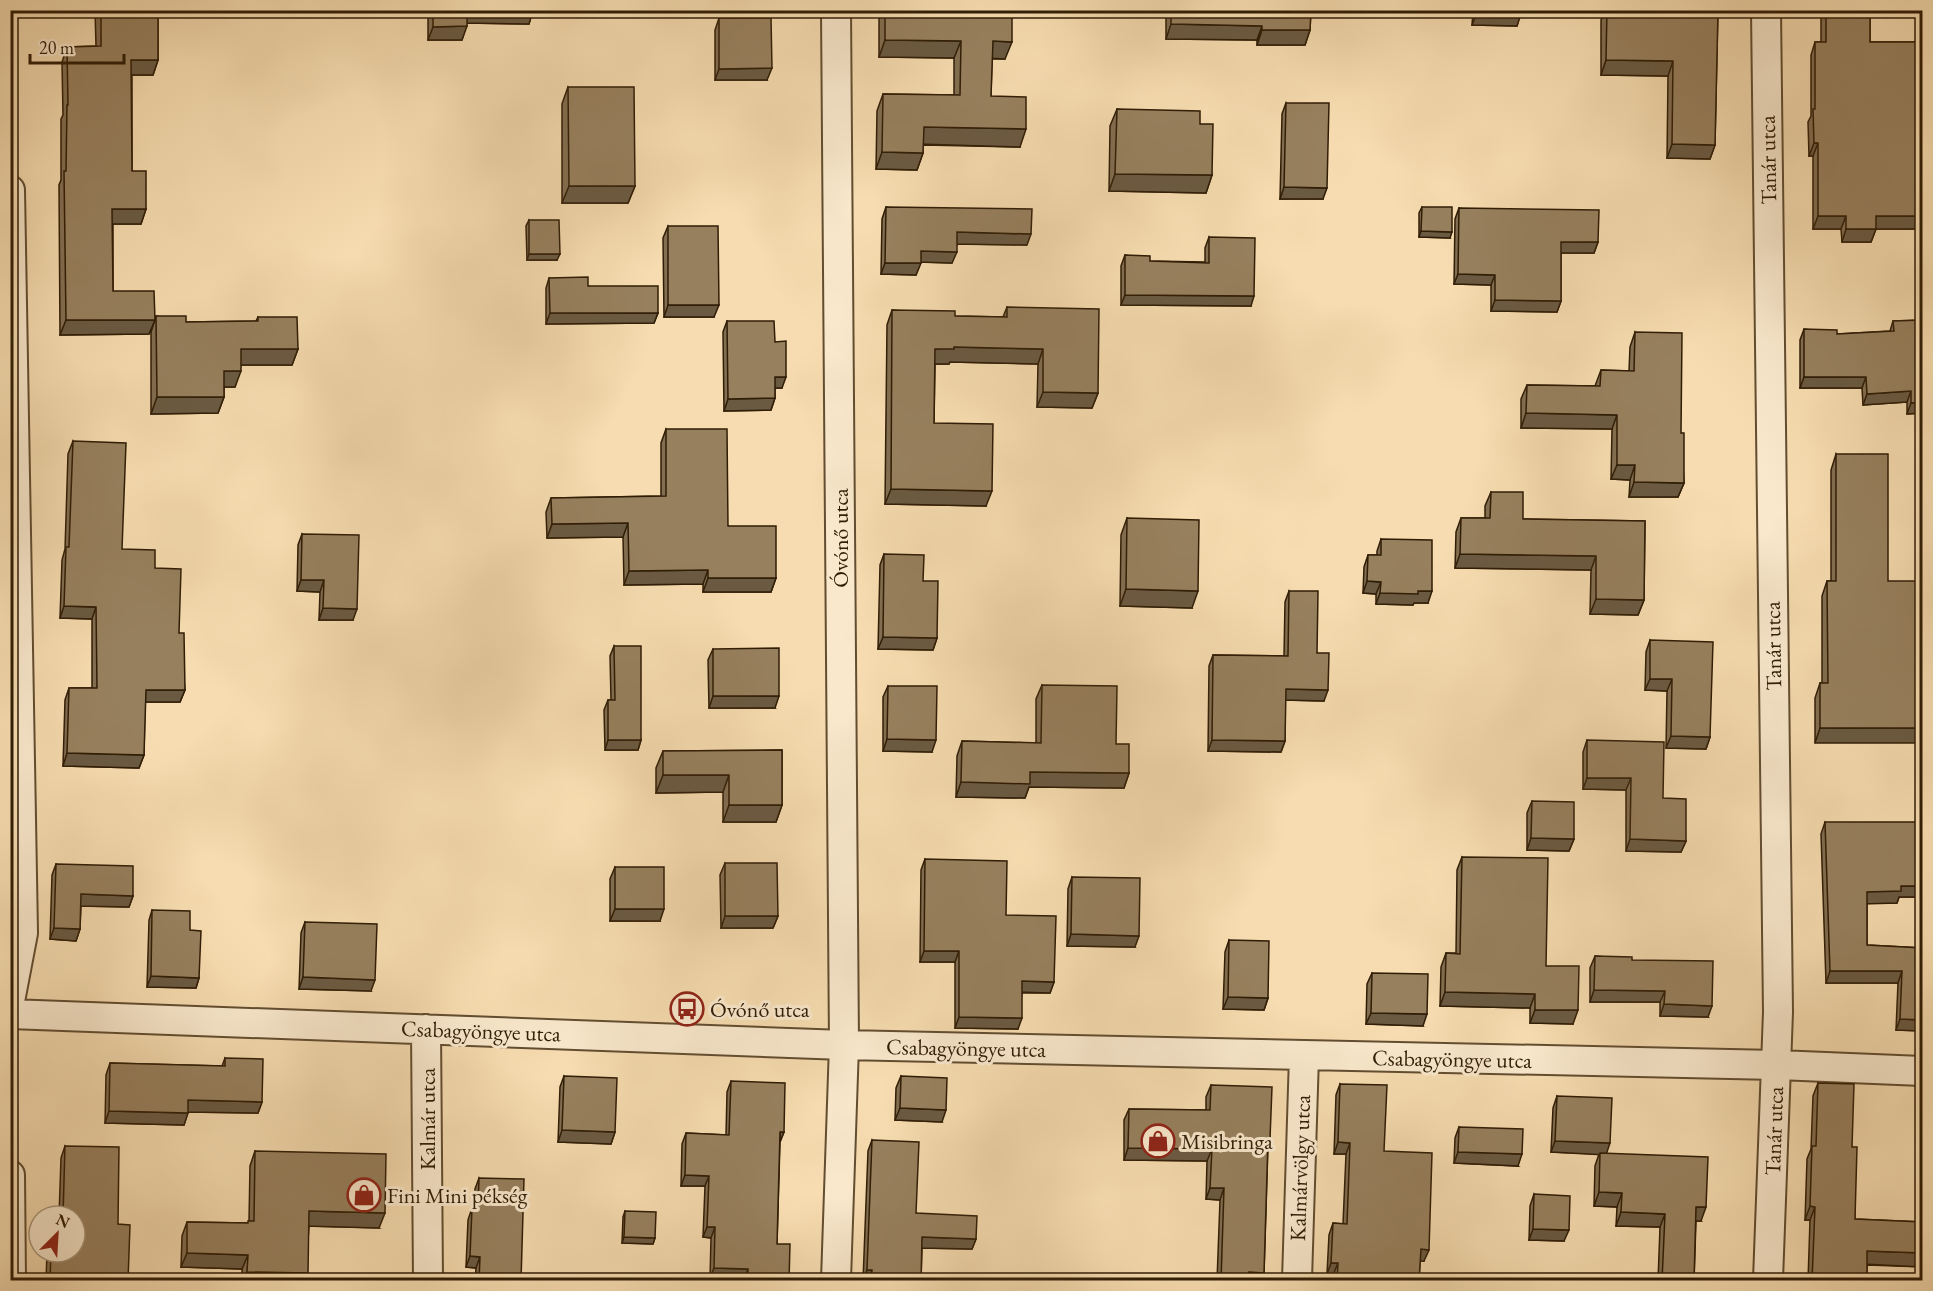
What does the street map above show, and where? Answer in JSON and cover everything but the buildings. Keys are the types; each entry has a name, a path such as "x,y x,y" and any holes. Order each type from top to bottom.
{"street":[{"name":"Óvónő utca","path":"836,10 844,1045 836,1281"},
{"name":"Tanár utca","path":"1766,10 1778,1012 1768,1281"},
{"path":"10,190 23,933 10,1000"},
{"name":"Csabagyöngye utca","path":"10,1014 844,1045 1776,1065 1923,1071"},
{"name":"Kalmár utca","path":"426,1029 428,1281"},
{"name":"Kalmárvölgy utca","path":"1297,1281 1304,1056"},
{"path":"10,1175 11,1281"}],"place":[{"name":"Óvónő utca","path":"687,1009"},
{"name":"Misibringa","path":"1158,1141"},
{"name":"Fini Mini pékség","path":"364,1195"}]}
